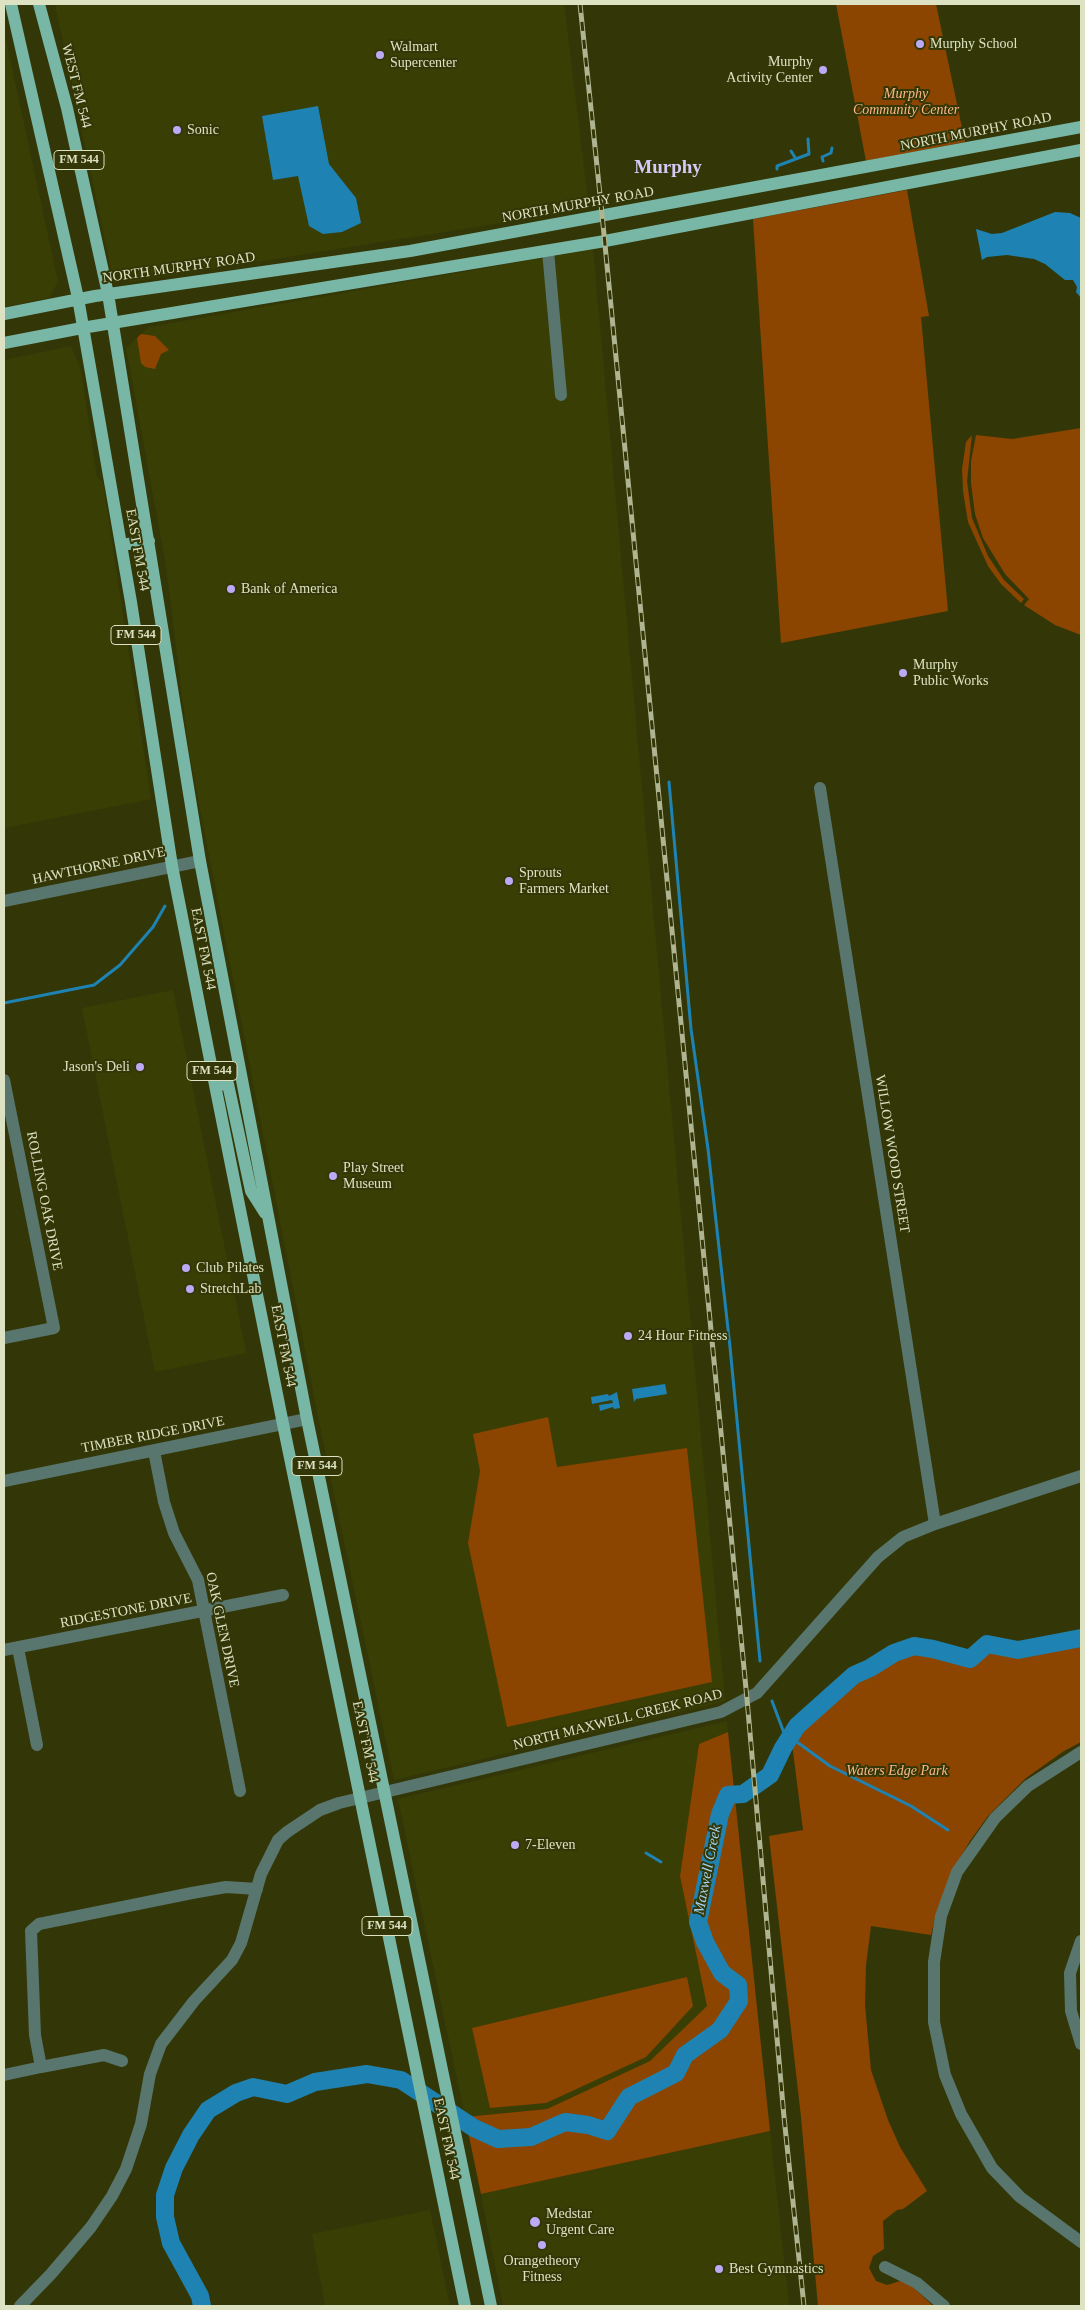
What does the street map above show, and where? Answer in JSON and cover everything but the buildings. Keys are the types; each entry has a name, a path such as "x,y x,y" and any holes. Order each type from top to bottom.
{"main road":[{"name":"FM 544","path":"11,4 78,298"},
{"name":"WEST FM 544","path":"38,4 67,108 113,323"},
{"name":"NORTH MURPHY ROAD","path":"4,314 78,298 288,267 382,256 933,156 1081,127"},
{"path":"4,343 82,328 548,250 1081,150"},
{"path":"946,153 950,174"},
{"path":"933,156 937,177"},
{"path":"382,256 387,278"},
{"name":"EAST FM 544","path":"78,298 121,544 172,866 283,1424 465,2306"},
{"name":"EAST FM 544","path":"113,323 200,861 307,1419 490,2306"},
{"path":"121,544 149,542"},
{"path":"215,1084 228,1084 251,1192 268,1217"}],"street":[{"path":"548,250 561,395"},
{"name":"WILLOW WOOD STREET","path":"820,788 935,1524"},
{"name":"HAWTHORNE DRIVE","path":"4,901 200,861"},
{"name":"ROLLING OAK DRIVE","path":"4,1080 54,1328 4,1338"},
{"name":"TIMBER RIDGE DRIVE","path":"4,1482 307,1419"},
{"name":"OAK GLEN DRIVE","path":"154,1451 164,1502 174,1533 198,1580 240,1791"},
{"name":"NORTH MAXWELL CREEK ROAD","path":"20,2306 51,2274 91,2227 112,2196 126,2169 141,2124 150,2074 161,2044 194,2001 232,1960 241,1943 257,1889 270,1855 278,1840 287,1832 320,1810 361,1798 722,1712 756,1693 878,1557 903,1537 935,1524 1081,1476"},
{"name":"RIDGESTONE DRIVE","path":"4,1650 283,1594"},
{"path":"18,1648 37,1745"},
{"path":"1081,1752 1028,1786 995,1818 957,1872 940,1925 934,1962 934,2022 945,2075 961,2114 992,2168 1020,2197 1081,2242"},
{"path":"41,2067 35,2035 31,1931 39,1924 226,1887 257,1889"},
{"path":"1081,1942 1070,1973 1070,2011 1081,2044"},
{"path":"4,2075 104,2055 122,2060"},
{"path":"885,2267 917,2283 944,2306"}],"shaded area":[{"path":"55,4 564,4 589,209 130,282 111,269"},
{"path":"4,31 58,282 49,298 4,307"},
{"path":"593,249 725,1701 394,1780 318,1417 189,752 166,566 126,348 149,327"},
{"path":"71,346 81,370 97,477 103,483 151,799 4,828 4,360"},
{"path":"173,990 246,1353 155,1372 82,1008"},
{"path":"727,1721 728,1732 699,1744 680,1876 708,2006 650,2061 547,2109 465,2117 398,1799"},
{"path":"770,2131 789,2306 503,2306 481,2194"},
{"path":"430,2210 450,2306 325,2306 312,2234"}],"green space":[{"name":"Murphy Community Center","path":"836,4 936,4 965,142 866,161"},
{"path":"907,190 929,316 921,317 948,611 781,643 753,219"},
{"path":"141,334 155,336 169,350 161,354 155,369 145,367 141,363 137,338"},
{"path":"1081,428 1081,635 1055,625 1024,605 1029,599 1005,574 983,538 975,514 971,483 971,461 976,435 1012,439"},
{"path":"972,435 967,481 972,518 988,556 1004,580 1024,599 1021,603 1001,584 988,566 968,522 962,469 966,442"},
{"path":"548,1417 557,1467 687,1448 712,1682 507,1727 468,1543 480,1471 473,1434"},
{"name":"Waters Edge Park","path":"1081,1638 1081,1742 1064,1751 1026,1778 988,1816 954,1868 936,1913 931,1935 871,1926 866,1965 865,2005 871,2070 888,2120 900,2147 927,2191 883,2221 884,2249 873,2256 869,2268 876,2281 887,2285 900,2281 911,2285 933,2306 818,2306 801,2117 769,1836 803,1830 791,1736 797,1726 854,1675 870,1668 894,1653 914,1646 970,1659 987,1644 1018,1650"},
{"path":"728,1732 770,2131 481,2194 465,2117 547,2109 650,2061 707,2006 680,1876 699,1744"},
{"path":"687,1977 693,2006 646,2057 546,2103 490,2108 472,2028"}],"water":[{"path":"318,106 329,164 356,198 361,223 342,232 323,234 309,226 298,176 273,180 262,116"},
{"path":"1055,212 1070,213 1081,218 1081,298 1076,292 1077,287 1073,280 1065,280 1045,264 1034,259 1007,255 987,257 982,260 976,229 992,234 1002,233"},
{"path":"665,1384 667,1394 636,1399 634,1402 632,1389"},
{"path":"617,1392 620,1408 614,1409 613,1407 600,1411 599,1405 613,1403 612,1400 592,1404 591,1397 608,1394 609,1396"}],"waterway":[{"path":"777,169 777,166 809,154 808,139"},
{"path":"823,161 822,157 831,153 832,148"},
{"path":"791,151 796,159"},
{"path":"669,782 691,1029 708,1149 730,1347 760,1661"},
{"path":"4,1003 94,985 120,965 153,927 165,906"},
{"name":"Maxwell Creek","path":"202,2306 200,2296 171,2243 165,2217 165,2195 174,2168 191,2135 208,2110 236,2093 253,2087 287,2094 315,2082 367,2074 401,2080 474,2128 498,2139 531,2137 565,2122 588,2125 607,2131 629,2097 676,2073 685,2055 720,2030 739,2001 738,1985 722,1973 705,1942 698,1922 720,1814 728,1795 743,1794 770,1775 783,1748 797,1726 854,1675 870,1668 894,1653 914,1646 970,1659 987,1644 1018,1650 1081,1638"},
{"path":"772,1701 787,1741 797,1742 830,1766 911,1806 948,1830"},
{"path":"646,1853 661,1862"}],"railway":[{"path":"580,4 747,1699 784,2117 804,2306"}],"place":[{"name":"Murphy School","path":"920,44"},
{"name":"Walmart Supercenter","path":"380,55"},
{"name":"Murphy Activity Center","path":"823,70"},
{"name":"Sonic","path":"177,130"},
{"name":"Bank of America","path":"231,589"},
{"name":"Murphy Public Works","path":"903,673"},
{"name":"Sprouts Farmers Market","path":"509,881"},
{"name":"Jason's Deli","path":"140,1067"},
{"name":"Play Street Museum","path":"333,1176"},
{"name":"Club Pilates","path":"186,1268"},
{"name":"StretchLab","path":"190,1289"},
{"name":"24 Hour Fitness","path":"628,1336"},
{"name":"7-Eleven","path":"515,1845"},
{"name":"Medstar Urgent Care","path":"535,2222"},
{"name":"Orangetheory Fitness","path":"542,2245"},
{"name":"Best Gymnastics","path":"719,2269"}],"district":[{"name":"Murphy","path":"668,168"}]}
